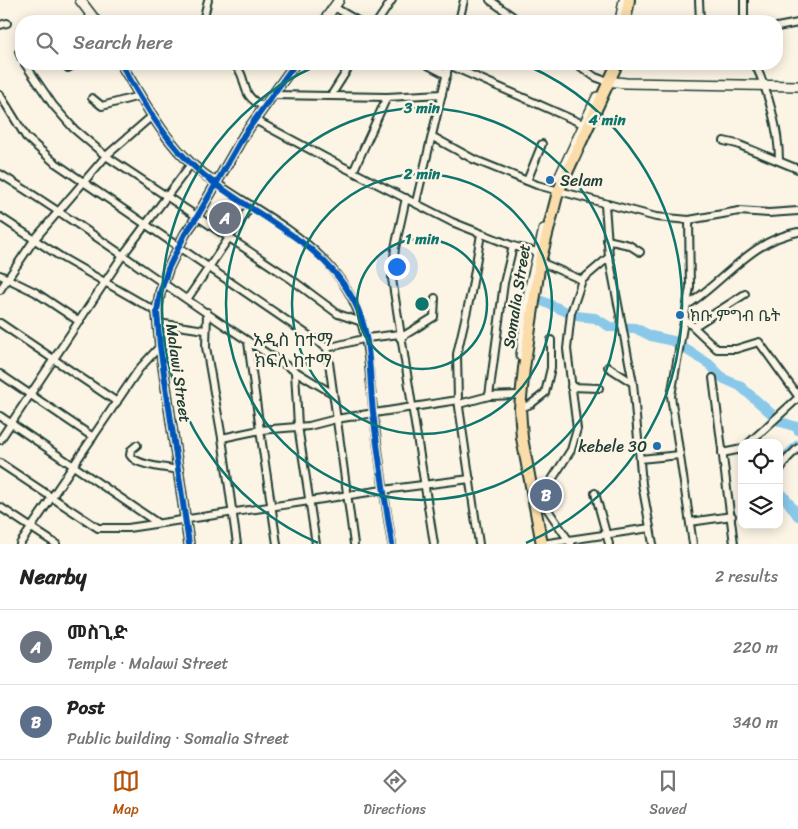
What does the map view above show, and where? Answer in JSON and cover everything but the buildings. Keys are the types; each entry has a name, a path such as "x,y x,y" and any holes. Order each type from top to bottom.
{"main road":[{"path":"626,15 628,0"},
{"path":"541,544 524,455 518,409 537,258 556,192 614,70"}],"street":[{"path":"80,0 89,15"},
{"path":"204,15 208,0"},
{"path":"382,15 392,0"},
{"path":"460,15 464,0"},
{"path":"490,0 511,15"},
{"path":"621,15 624,0"},
{"path":"699,0 700,15"},
{"path":"744,0 744,15"},
{"path":"328,15 337,3 351,15"},
{"path":"783,26 798,24"},
{"path":"29,70 53,105 74,129 106,156 229,237 338,314 362,322"},
{"path":"124,70 152,116 191,164 250,207 295,236 323,259 348,290 362,322 366,338 373,413 392,544"},
{"path":"240,70 248,96 265,107"},
{"name":"Malawi Street","path":"189,544 180,470 160,346 157,312 163,282 178,246 197,217 215,182 243,138 291,70"},
{"path":"332,94 347,70"},
{"path":"437,70 447,75"},
{"path":"416,202 448,70"},
{"path":"462,70 583,124"},
{"path":"585,70 595,77 608,81 798,86"},
{"path":"556,192 583,124 608,81 610,70"},
{"path":"758,70 765,85 778,142 779,160"},
{"path":"274,95 332,94 387,97 442,94"},
{"path":"92,98 102,106 139,96"},
{"path":"1,97 26,137 54,162 327,348 366,338 400,336 434,317 435,298"},
{"path":"353,172 387,97"},
{"path":"0,290 34,240 84,184 106,156 152,116"},
{"path":"256,120 452,222 512,246 582,280"},
{"path":"433,137 473,159 556,192 656,218 689,220 737,211 774,213 798,211"},
{"path":"724,142 779,160 798,169"},
{"path":"527,181 542,144"},
{"path":"0,440 124,255 191,164"},
{"path":"0,174 188,298 248,342 332,393"},
{"path":"406,198 392,270 400,336 434,544"},
{"path":"605,205 609,257 633,383 643,497 653,544"},
{"path":"188,298 250,207"},
{"path":"0,217 106,284 157,312"},
{"path":"689,220 691,266 689,304 684,319 671,396 694,544"},
{"path":"689,304 702,296 750,252 778,238 798,232"},
{"path":"479,544 459,402 457,354 481,234"},
{"path":"608,240 629,245 640,252"},
{"path":"489,396 504,283 512,246"},
{"path":"569,541 546,507 542,495 573,446 577,424 567,350 570,316 582,280 609,257"},
{"name":"Somalia Street","path":"518,409 517,395 526,307 537,258"},
{"path":"0,275 35,292 80,322"},
{"path":"695,326 745,294"},
{"path":"207,312 205,330 238,544"},
{"path":"684,319 695,326 717,349 736,349 759,342 798,397 753,439"},
{"path":"0,323 117,402"},
{"path":"158,323 205,330"},
{"path":"518,409 545,393 550,368 551,340"},
{"path":"248,342 278,544"},
{"path":"20,544 148,357 160,346"},
{"path":"327,348 354,544"},
{"path":"608,366 633,383"},
{"path":"296,372 298,426 316,544"},
{"path":"0,374 93,436"},
{"path":"713,378 732,516 734,544"},
{"path":"571,387 599,388"},
{"path":"222,438 260,430 318,424 336,419 489,396 517,395"},
{"path":"0,416 156,522"},
{"path":"137,445 131,450 132,459 158,467 180,470"},
{"path":"783,466 798,448"},
{"path":"722,453 738,450"},
{"path":"640,459 680,455"},
{"path":"0,463 93,525 104,529 128,528 156,522 470,479"},
{"path":"595,493 607,533 608,544"},
{"path":"0,507 56,544"},
{"path":"690,522 732,516"},
{"path":"541,544 650,528"}],"waterway":[{"path":"542,301 576,316 595,318 610,327 635,328 651,336 673,341 709,364 724,379 740,386 781,422 797,427 798,430"},
{"path":"783,456 787,456 798,445"},
{"path":"783,495 798,516"}],"cycle path":[{"path":"125,70 147,107 175,147 199,171 219,187 283,229 323,260 340,279 354,301 360,314 367,341 375,428 392,544"},
{"path":"189,544 160,346 157,312 160,293 168,269 185,234 197,217 244,135 291,70"}],"place":[{"name":"Selam","path":"550,180"},
{"name":"መስጊድ","path":"225,218"},
{"name":"ክቡ ምግብ ቤት","path":"680,315"},
{"name":"kebele 30","path":"657,446"},
{"name":"Post","path":"546,495"}],"district":[{"name":"አዲስ ከተማ ክፍለ ከተማ","path":"293,350"}]}
